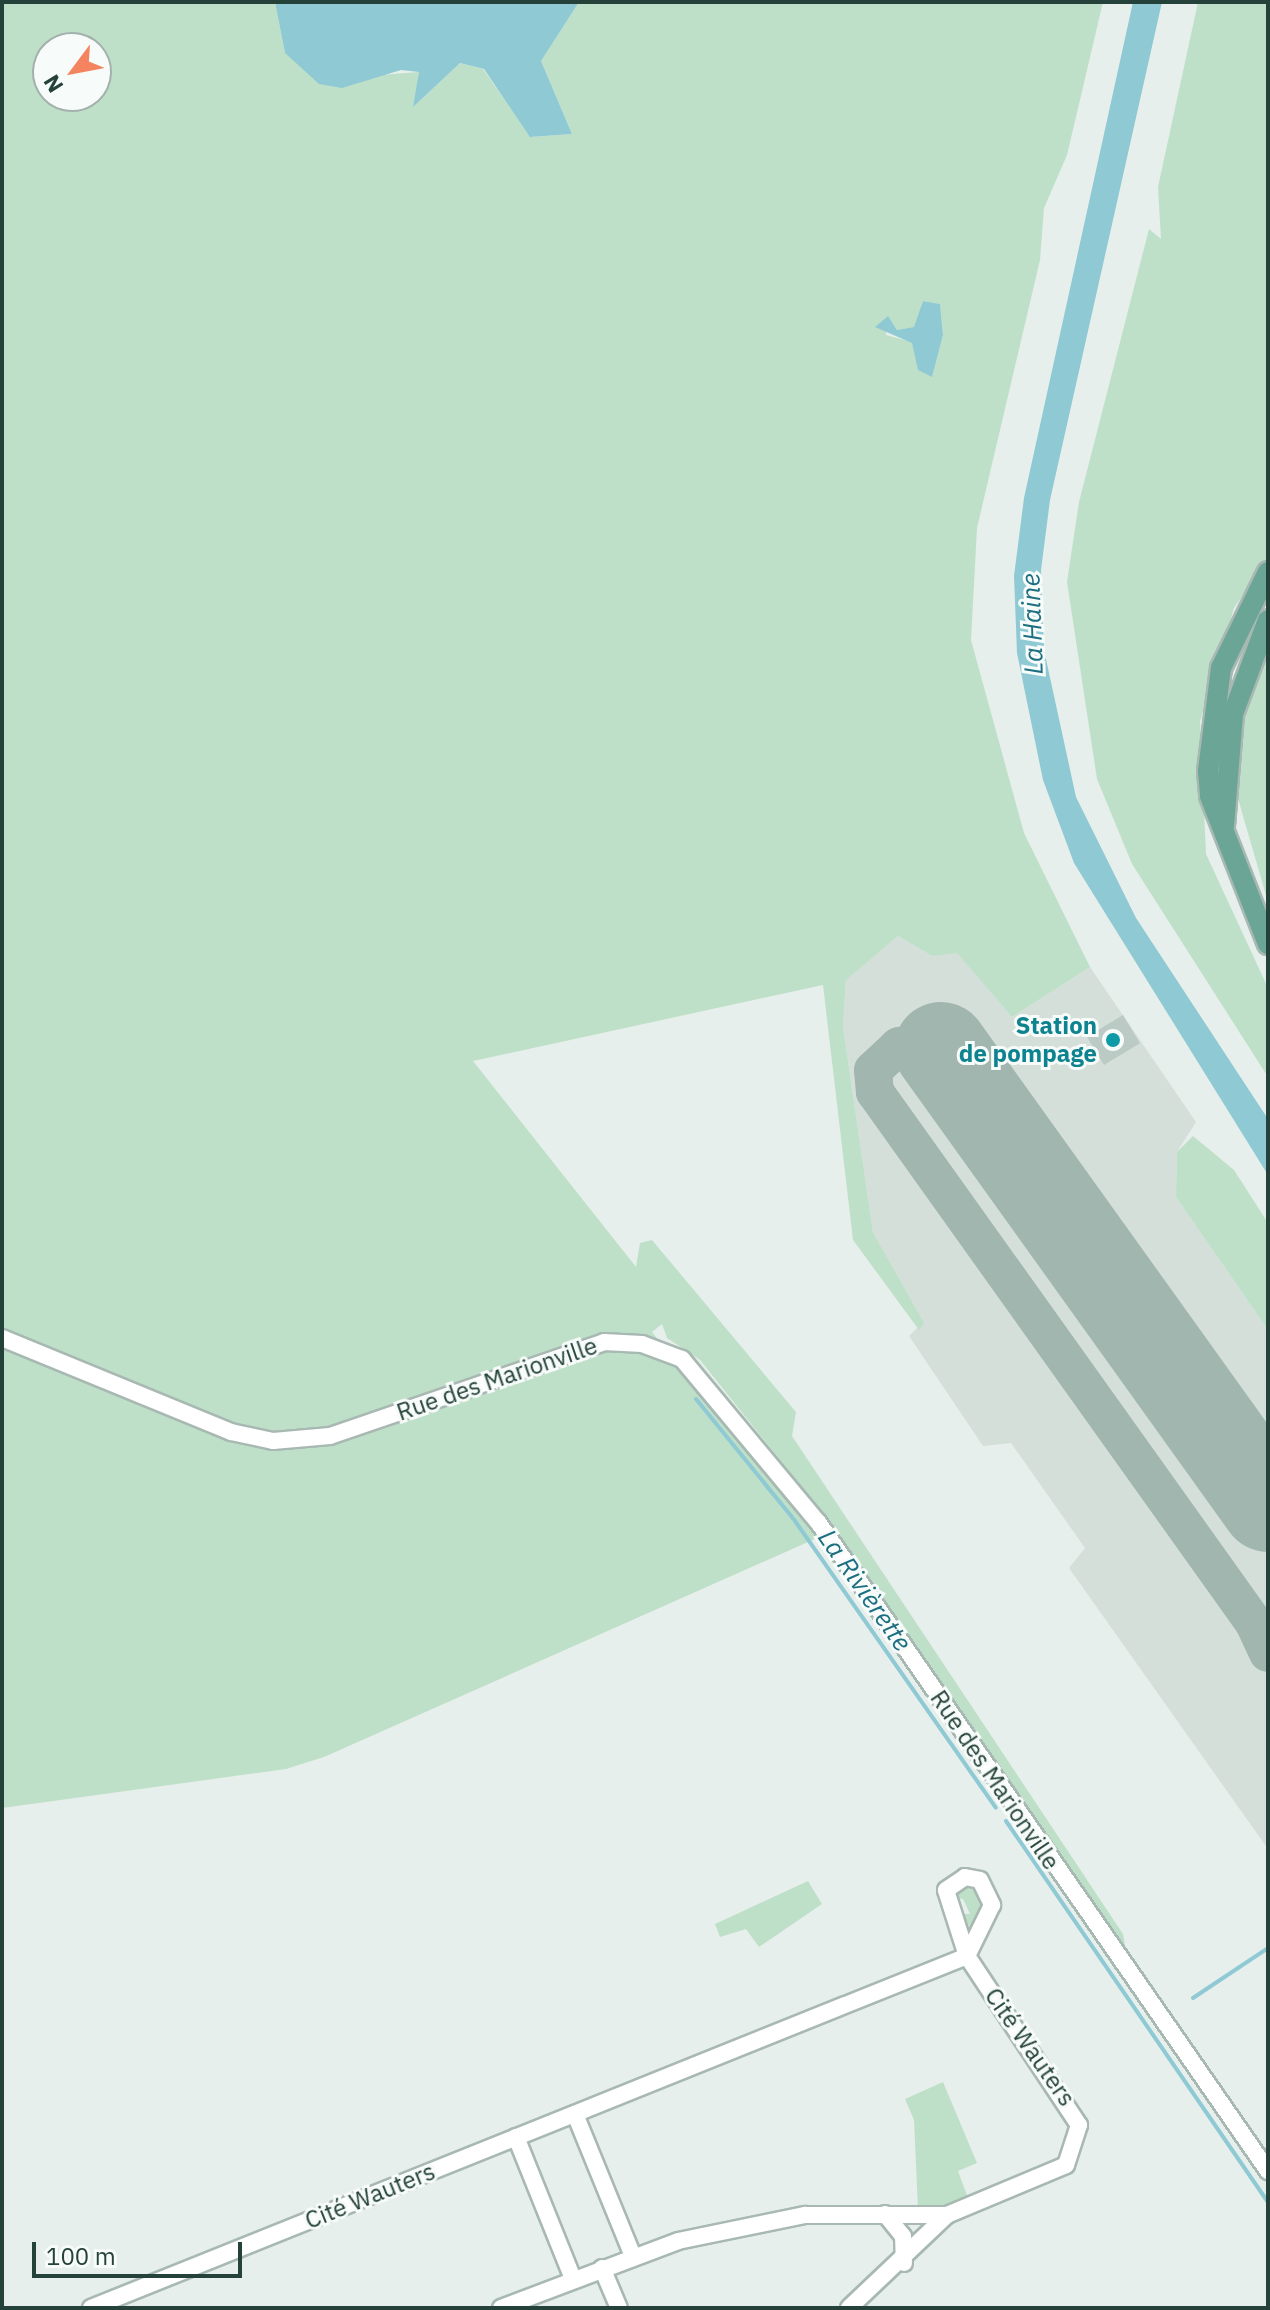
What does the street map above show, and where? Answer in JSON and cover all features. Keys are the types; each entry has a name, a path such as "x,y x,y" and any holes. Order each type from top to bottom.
{"main road":[{"path":"1268,572 1240,620 1215,693 1208,771 1224,826 1268,944"},
{"path":"1224,826 1233,714 1268,620"}],"street":[{"name":"Rue des Marionville","path":"2,1338 231,1432 273,1441 330,1436 604,1342 642,1344 682,1359 818,1522 1268,2171"},
{"name":"Cité Wauters","path":"91,2308 967,1956 1080,2120 1066,2165 947,2215 904,2263 849,2308"},
{"path":"575,2114 633,2256"},
{"path":"516,2137 573,2279"},
{"path":"885,2214 903,2236 904,2263"},
{"path":"501,2308 633,2256 805,2215 947,2215"},
{"path":"602,2268 619,2308"}],"shaded area":[{"path":"898,936 932,956 957,952 1012,1017 1090,967 1196,1122 1177,1152 1176,1197 1268,1330 1268,1849 1069,1568 1085,1548 1011,1443 983,1446 909,1336 923,1322 873,1232 843,1027 846,979"}],"green space":[{"path":"2,2 275,2 285,53 379,75 419,72 415,105 460,63 483,69 531,137 572,134 541,61 579,2 1103,2 1067,155 1044,208 1040,260 977,528 971,640 1024,833 1090,967 1012,1017 957,953 932,956 898,936 846,980 843,1027 873,1232 924,1323 919,1330 853,1240 823,985 473,1061 636,1267 640,1243 652,1240 796,1412 792,1436 1123,1934 1127,1956 829,1521 700,1360 667,1338 662,1324 652,1332 817,1538 324,1757 286,1769 2,1808","holes":["923,301 940,304 943,335 932,376 919,370 912,342 886,335 888,317 897,330 915,327"]},
{"path":"1198,2 1268,2 1268,559 1234,608 1200,722 1206,854 1268,988 1268,1077 1132,864 1097,779 1067,582 1079,502 1149,229 1161,239 1158,187"},
{"path":"1268,636 1268,902 1234,785 1242,701"},
{"path":"1193,1136 1234,1170 1268,1223 1268,1330 1176,1197 1177,1152"},
{"path":"808,1881 822,1904 759,1947 746,1929 720,1937 715,1924"},
{"path":"961,1883 974,1887 981,1905 973,1932 961,1914 970,1914 963,1899 955,1898"},
{"path":"943,2082 977,2163 958,2171 968,2198 942,2210 918,2209 914,2120 905,2099"}],"water":[{"path":"275,2 579,2 541,61 572,134 530,137 484,69 460,63 413,107 419,72 401,70 342,88 319,84 285,53"},
{"name":"La Haine","path":"1133,2 1162,2 1050,500 1041,570 1044,650 1076,797 1136,918 1268,1119 1268,1175 1074,863 1043,780 1017,653 1014,576 1024,498"},
{"path":"923,301 940,304 943,335 932,377 918,370 912,343 875,327 888,316 897,330 914,327"}],"building":[{"name":"Station de pompage","path":"1123,1015 1140,1043 1104,1065 1087,1037"}],"waterway":[{"name":"La Rivièrette","path":"696,1399 795,1521 996,1808"},
{"name":"La Rivièrette","path":"1006,1821 1268,2202"},
{"path":"1193,1998 1268,1948"}],"taxiway":[{"path":"941,1049 928,1040 899,1046 873,1070 875,1092 1254,1623 1268,1653"}],"runway":[{"path":"941,1049 1268,1505"}],"place":[{"name":"Station de pompage","path":"1113,1040"}]}
